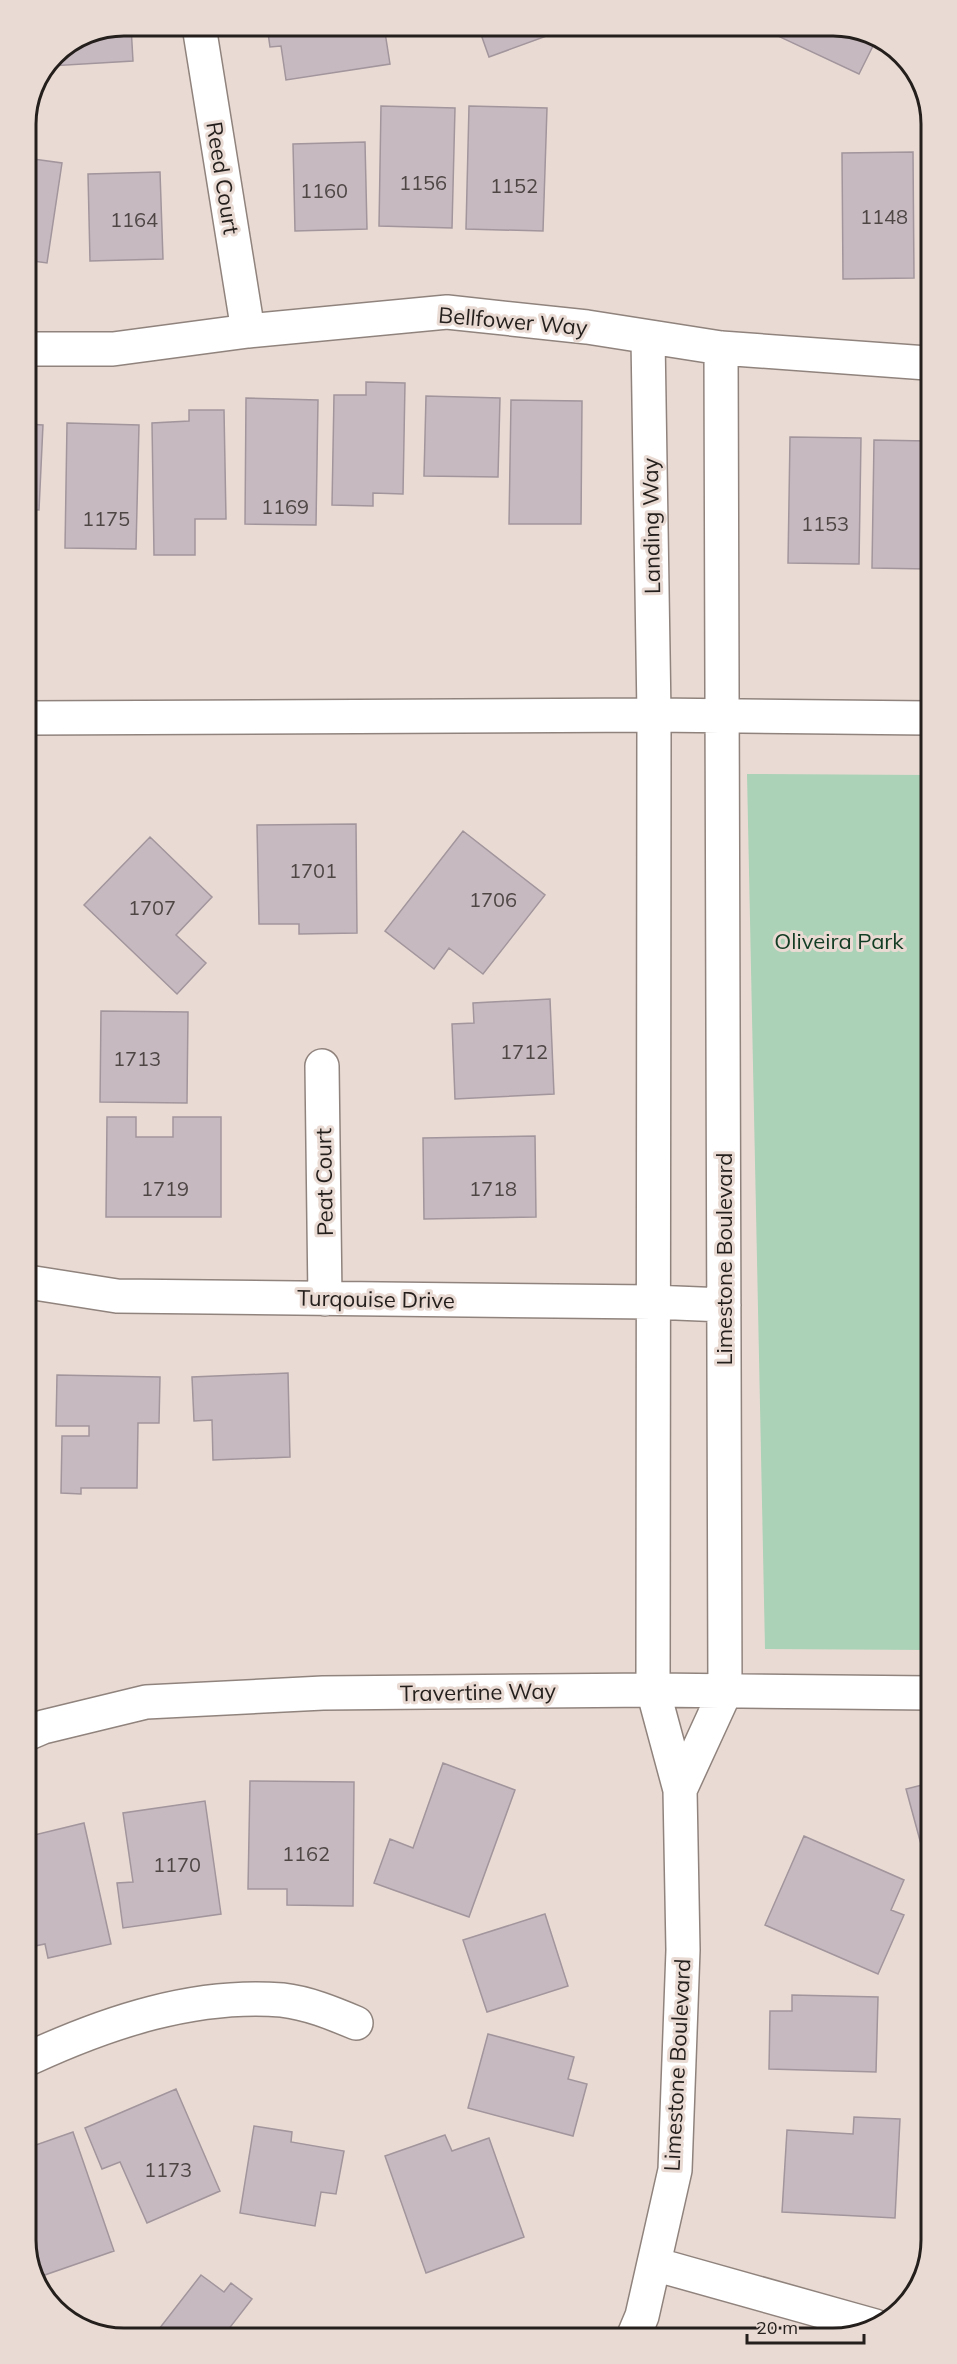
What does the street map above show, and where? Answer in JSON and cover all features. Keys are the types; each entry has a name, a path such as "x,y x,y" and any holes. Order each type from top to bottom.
{"street":[{"name":"Reed Court","path":"201,36 248,331"},
{"name":"Bellfower Way","path":"36,349 113,349 248,331 447,312 587,327 721,348 921,363"},
{"name":"Landing Way","path":"648,338 654,715"},
{"path":"721,348 723,717"},
{"path":"36,718 654,715 921,718"},
{"name":"Limestone Boulevard","path":"637,2328 642,2316 675,2170 683,1950 680,1790 653,1690 654,715"},
{"name":"Limestone Boulevard","path":"680,1790 725,1692 723,717"},
{"name":"Peat Court","path":"322,1066 325,1299"},
{"name":"Turqouise Drive","path":"36,1283 117,1296 652,1302 724,1305"},
{"name":"Travertine Way","path":"36,1730 146,1702 323,1694 653,1690 921,1693"},
{"path":"36,2055 69,2040 128,2019 190,2006 232,2001 283,2000 320,2008 356,2023"},
{"path":"654,2264 862,2322"}],"green space":[{"name":"Oliveira Park","path":"747,774 921,775 921,1650 765,1649"}],"building":[{"path":"124,36 132,36 133,61 59,65 75,51 91,43"},
{"path":"268,36 386,36 390,64 286,80 281,46 270,47"},
{"path":"482,36 547,36 489,57"},
{"path":"778,36 838,36 855,39 873,46 859,74"},
{"path":"381,106 455,108 452,228 379,226"},
{"path":"469,106 547,108 543,231 466,229"},
{"path":"365,142 367,229 295,231 293,144"},
{"path":"913,152 914,278 843,279 842,153"},
{"path":"36,159 62,163 47,263 36,261"},
{"path":"160,172 163,259 90,261 88,174"},
{"path":"366,382 405,383 403,494 373,493 373,506 332,505 334,395 366,395"},
{"path":"426,396 500,398 498,477 424,476"},
{"path":"246,398 318,400 316,525 245,524"},
{"path":"511,400 582,401 581,524 509,524"},
{"path":"189,410 224,410 226,519 195,519 195,555 154,555 152,423 189,421"},
{"path":"67,423 139,425 136,549 65,548"},
{"path":"36,425 43,425 39,510 36,510"},
{"path":"790,437 861,438 859,564 788,563"},
{"path":"874,440 921,441 921,569 872,568"},
{"path":"356,824 357,933 299,934 299,924 259,924 257,825"},
{"path":"463,831 545,895 483,974 449,948 434,969 385,931"},
{"path":"150,837 212,897 176,935 206,963 177,994 84,905"},
{"path":"550,999 554,1094 455,1099 452,1024 474,1023 473,1003"},
{"path":"101,1011 188,1012 187,1103 100,1102"},
{"path":"107,1117 136,1117 136,1137 173,1137 173,1117 221,1117 221,1217 106,1217"},
{"path":"535,1136 536,1217 424,1219 423,1138"},
{"path":"288,1373 290,1457 213,1460 212,1420 194,1421 192,1377"},
{"path":"57,1375 160,1377 159,1423 138,1423 137,1488 81,1488 81,1494 61,1493 62,1436 89,1436 89,1426 56,1426"},
{"path":"443,1763 515,1790 469,1917 374,1883 390,1839 413,1848"},
{"path":"250,1781 354,1782 353,1906 287,1905 287,1889 248,1889"},
{"path":"921,1785 921,1844 906,1789"},
{"path":"205,1801 221,1914 123,1928 117,1883 133,1882 123,1813"},
{"path":"84,1823 111,1944 48,1958 45,1944 36,1946 36,1835"},
{"path":"804,1836 904,1880 891,1910 904,1915 878,1974 765,1925"},
{"path":"545,1914 568,1986 487,2012 463,1940"},
{"path":"792,1995 878,1997 876,2072 769,2069 770,2011 792,2011"},
{"path":"488,2034 574,2057 568,2079 587,2084 573,2136 468,2108"},
{"path":"176,2089 220,2191 147,2223 120,2162 102,2169 85,2128"},
{"path":"854,2117 900,2119 895,2218 782,2212 787,2130 853,2134"},
{"path":"254,2126 292,2132 291,2142 344,2151 336,2194 321,2192 315,2226 240,2213"},
{"path":"73,2132 114,2251 44,2275 36,2240 36,2145"},
{"path":"445,2135 452,2151 489,2138 524,2237 426,2273 385,2156"},
{"path":"201,2275 224,2292 231,2283 252,2299 229,2328 160,2328"}]}
